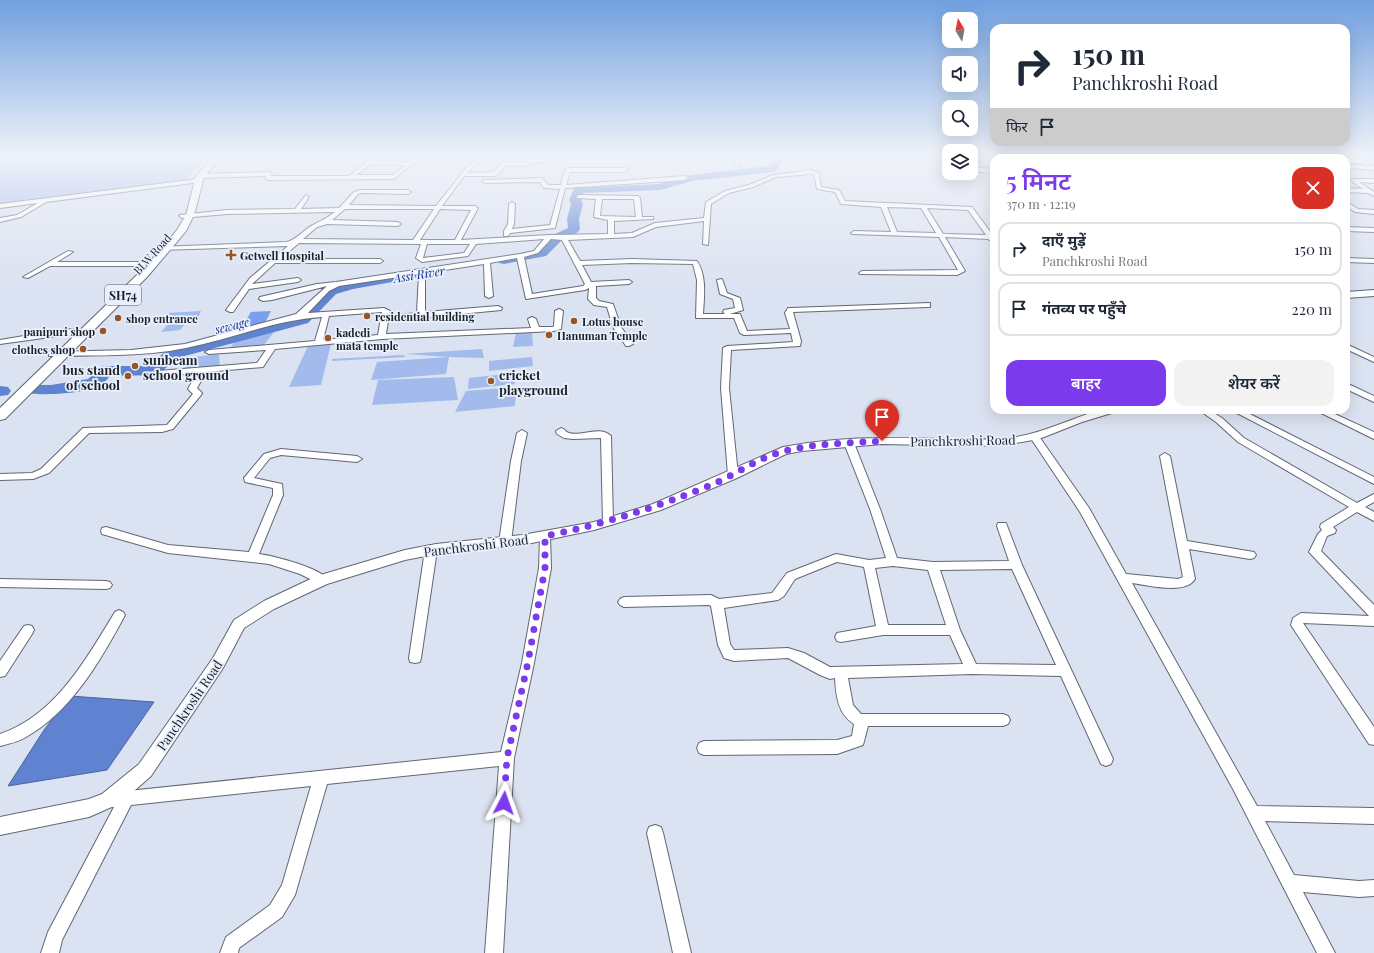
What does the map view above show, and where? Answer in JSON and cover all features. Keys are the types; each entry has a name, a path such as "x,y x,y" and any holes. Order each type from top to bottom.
{"main road":[{"name":"SH74","path":"0,416 10,398 124,289 181,231 191,199"},
{"name":"BLW Road","path":"57,353 76,332 124,289 143,264 163,248"}],"street":[{"path":"0,206 56,199"},
{"path":"297,210 304,199"},
{"path":"230,310 252,279 315,226 326,222 350,199"},
{"path":"416,241 444,199"},
{"path":"507,231 553,227 560,199"},
{"path":"599,199 598,218 651,218"},
{"path":"637,199 639,219"},
{"path":"706,244 707,207 713,199"},
{"path":"841,199 843,203 970,208 990,236"},
{"path":"0,220 19,216 45,201"},
{"path":"506,239 507,231 511,224 512,204"},
{"path":"884,205 895,234"},
{"path":"862,273 961,272 962,270 923,206"},
{"path":"1350,206 1357,211"},
{"path":"186,216 342,208 475,208 457,242"},
{"path":"1350,212 1374,212"},
{"path":"610,236 611,219"},
{"path":"163,248 287,244 298,241 474,242 506,239 635,235 655,224 707,219"},
{"path":"326,222 398,224"},
{"path":"1350,229 1374,230"},
{"path":"854,233 990,239"},
{"path":"263,299 279,297 317,286 422,273 520,257 536,252 557,237"},
{"path":"557,237 578,263 591,284 592,299 597,303 610,306 618,327 629,344"},
{"path":"425,242 419,258 422,260 466,256 474,242"},
{"path":"26,277 70,252"},
{"path":"520,257 529,297 584,288 591,284 629,282"},
{"path":"1350,260 1374,261"},
{"path":"273,261 380,261"},
{"path":"578,263 632,261 696,262 700,282 699,316 737,316 744,333 794,331"},
{"path":"487,262 488,296"},
{"path":"48,264 143,264"},
{"path":"421,315 422,273"},
{"path":"246,287 298,280"},
{"path":"720,280 724,294 736,298 739,310 728,310 726,315"},
{"path":"299,316 310,308 330,287 337,284"},
{"path":"1350,295 1374,293"},
{"path":"733,475 725,388 727,348 798,344 789,313 791,310 927,305"},
{"path":"385,318 498,308"},
{"path":"57,353 131,352 185,346 299,316 381,310 386,311 382,337"},
{"path":"209,352 382,337 557,328 559,311"},
{"path":"319,342 326,315"},
{"path":"532,319 536,330"},
{"path":"0,342 60,332 76,332"},
{"path":"161,373 260,365 272,347"},
{"path":"1350,348 1374,360"},
{"path":"0,477 33,476 45,471 86,430 162,429 170,427 197,395 198,393 192,389 203,370"},
{"path":"1350,388 1374,398"},
{"name":"Panchkroshi Road","path":"0,826 70,813 108,800 145,770 218,663 239,624 252,614 322,580 379,562 431,550 545,536 608,522 657,507 733,475 784,451 802,447 882,441 1010,441 1035,437 1098,414"},
{"path":"1209,414 1219,420 1240,440 1374,517"},
{"path":"1243,414 1374,481"},
{"path":"1327,414 1374,436"},
{"path":"561,431 562,434 569,436 601,434 606,436 608,439 608,522"},
{"path":"505,542 516,461 522,433"},
{"path":"1035,437 1085,511 1123,578 1253,813 1326,953"},
{"path":"849,443 875,509 892,562"},
{"path":"253,556 278,495 278,486 249,480 267,456 281,452 357,458"},
{"path":"1123,578 1179,584 1185,582 1189,578 1164,456"},
{"path":"1374,497 1328,528 1323,534 1315,552 1374,613"},
{"path":"1002,526 1016,565 1106,759"},
{"path":"106,531 175,550 253,556 293,566 322,580"},
{"path":"494,953 507,758 528,662 545,568 545,536"},
{"path":"1181,544 1250,555"},
{"path":"415,658 431,550"},
{"path":"624,602 706,599 717,604 774,597 780,593 787,579 791,576 831,559 847,559 869,564 892,562 933,566 1016,565"},
{"path":"869,564 883,630"},
{"path":"933,566 954,630 972,670"},
{"path":"0,582 106,585"},
{"path":"717,604 724,645 729,654 734,656 788,653 799,657 823,671 841,674 972,670 1066,671"},
{"path":"0,740 13,737 24,731 65,696 80,679 119,615"},
{"path":"1374,620 1301,618 1297,621 1297,625 1374,739"},
{"path":"0,672 28,630"},
{"path":"841,637 883,630 954,630"},
{"path":"841,674 847,709 853,717 862,720 1003,720"},
{"path":"704,748 838,747 858,740 862,720"},
{"path":"108,800 507,758"},
{"path":"229,953 232,943 276,910 289,889 321,778"},
{"path":"50,953 54,938 126,799"},
{"path":"1253,813 1374,816"},
{"path":"655,833 682,953"},
{"path":"1290,883 1374,888"}],"shaded area":[{"path":"0,199 29,199 0,203"},
{"path":"201,311 198,318 160,321 167,313"},
{"path":"271,311 265,323 241,328 251,312"},
{"path":"170,322 187,322 180,330 161,332"},
{"path":"278,327 263,346 229,349 237,339"},
{"path":"532,332 533,346 513,347 516,333"},
{"path":"331,344 321,385 289,387 308,346"},
{"path":"482,349 484,358 449,357 446,374 371,380 377,362 448,357 405,354"},
{"path":"219,354 220,368 183,371 194,357"},
{"path":"403,355 406,357 332,361 332,359"},
{"path":"532,357 533,366 489,371 489,361"},
{"name":"cricket playground","path":"514,373 515,384 468,389 469,378"},
{"path":"454,377 458,400 372,405 378,380"},
{"path":"516,387 515,406 455,412 466,391"},
{"path":"70,696 154,702 107,770 8,786 44,730"}],"waterway":[{"name":"Assi River","path":"504,260 541,253 557,238 574,229 573,219 577,204 575,199"},
{"name":"sewage","path":"32,389 51,390 93,383 106,371 152,371 171,355 303,320 331,291 351,285 427,272"},
{"name":"sewage","path":"316,304 333,288"}],"place":[{"name":"Getwell Hospital","path":"231,255"},
{"name":"residential building","path":"367,316"},
{"name":"shop entrance","path":"118,318"},
{"name":"Lotus house","path":"574,321"},
{"name":"panipuri shop","path":"103,331"},
{"name":"Hanuman Temple","path":"549,335"},
{"name":"kadedi mata temple","path":"328,338"},
{"name":"clothes shop","path":"83,349"},
{"name":"sunbeam school ground","path":"135,366"},
{"name":"bus stand of school","path":"128,376"},
{"name":"cricket playground","path":"491,381"}],"route":[{"path":"504,803 507,758 528,662 545,568 545,536 594,526 657,507 733,475 784,451 802,447 882,441"}]}
